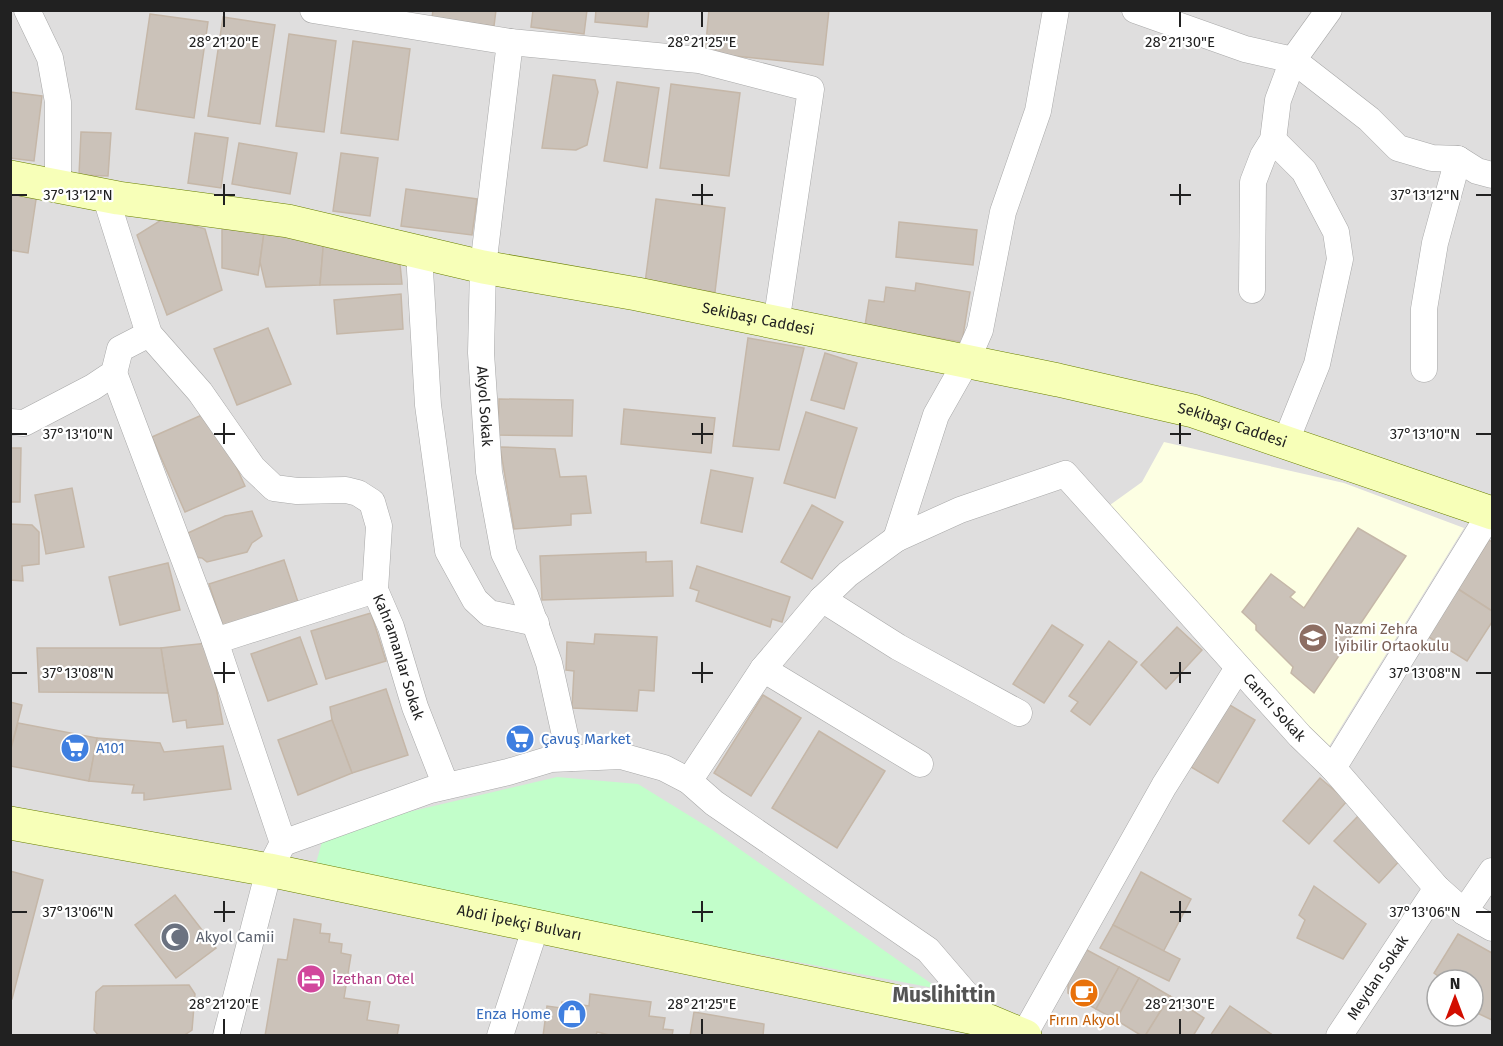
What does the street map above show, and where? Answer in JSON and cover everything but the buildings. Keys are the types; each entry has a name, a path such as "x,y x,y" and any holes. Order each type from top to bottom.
{"street":[{"path":"27,10 50,58 58,102 58,185"},
{"path":"314,10 510,42 699,60 811,89 776,324"},
{"path":"689,781 764,669 822,599 848,574 896,539 936,415 966,362 980,330 1003,212 1038,111 1056,10"},
{"path":"1135,10 1245,49 1293,60 1369,119 1398,148 1432,158 1458,159 1477,171 1492,175"},
{"path":"1252,290 1253,182 1263,156 1273,140 1278,100 1293,60 1329,10"},
{"name":"Akyol Sokak","path":"510,42 483,267 481,353 489,472 504,553 536,623 549,663 561,759"},
{"path":"1273,140 1304,171 1336,232 1340,259 1317,364 1286,441"},
{"path":"1424,369 1426,298 1435,243 1458,159"},
{"name":"Sekibaşı Caddesi","path":"10,177 105,195 288,221 483,267 637,294 1058,380 1193,411 1492,512"},
{"name":"Kahramanlar Sokak","path":"105,195 149,334 200,392 253,468 274,488 297,491 346,490 358,493 372,502 379,526 375,590 391,627 415,707 454,784"},
{"path":"418,253 428,405 448,551 475,600 489,612 536,623"},
{"path":"149,334 120,349 114,373 215,641 276,857 226,1035"},
{"path":"10,422 24,423 93,387 114,373"},
{"name":"Camcı Sokak","path":"896,539 960,510 1065,474 1300,736 1333,768 1437,888 1464,912 1492,928"},
{"path":"1333,768 1492,512"},
{"path":"215,641 375,590"},
{"path":"822,599 898,647 1018,713"},
{"path":"1025,1035 1164,786 1239,668"},
{"path":"764,669 920,764"},
{"path":"276,857 430,790 561,759 621,756 664,768 689,781 714,803 928,950 989,1021"},
{"name":"Abdi İpekçi Bulvarı","path":"10,824 276,857 536,926 989,1021 1025,1035"},
{"path":"1464,912 1492,871"},
{"name":"Meydan Sokak","path":"1339,1035 1437,888"},
{"path":"500,1035 536,926"}],"shaded area":[{"path":"10,11 1492,11 1492,1035 11,1035"},
{"name":"Nazmi Zehra İyibilir Ortaokulu","path":"1164,442 1344,483 1464,528 1328,748 1110,505 1142,482"}],"green space":[{"path":"557,777 638,784 711,829 939,989 314,870 322,842 400,814"}],"place":[{"name":"Nazmi Zehra İyibilir Ortaokulu","path":"1313,638"},
{"name":"Çavuş Market","path":"520,739"},
{"name":"A101","path":"75,748"},
{"name":"Akyol Camii","path":"175,937"},
{"name":"İzethan Otel","path":"311,979"},
{"name":"Fırın Akyol","path":"1084,993"},
{"name":"Enza Home","path":"572,1014"}],"district":[{"name":"Muslihittin","path":"944,995"}]}
